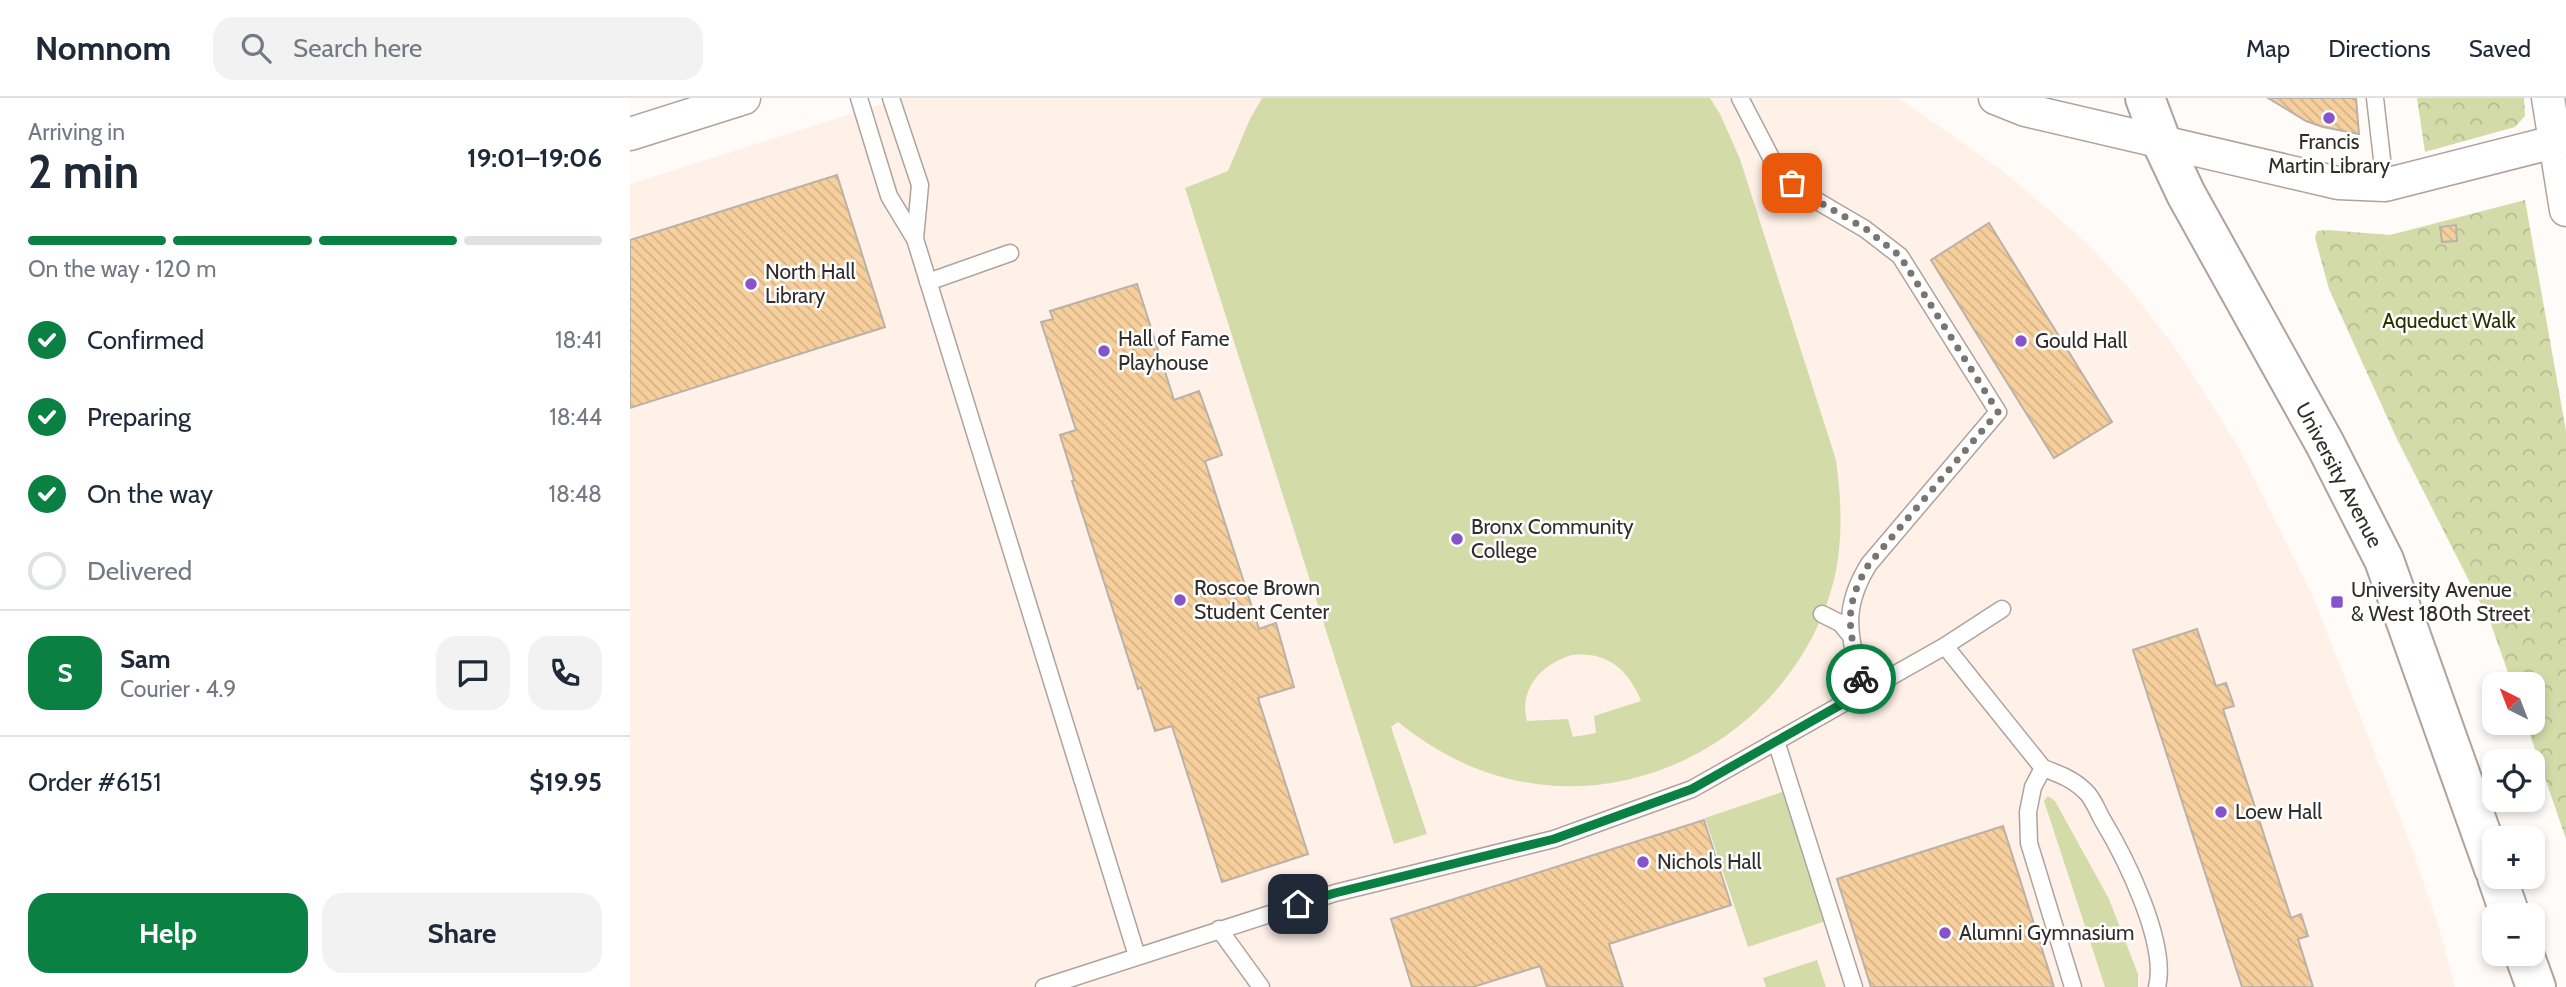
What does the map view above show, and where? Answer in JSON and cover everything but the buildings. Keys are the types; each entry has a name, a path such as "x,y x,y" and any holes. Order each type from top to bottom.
{"main road":[{"name":"University Avenue","path":"2145,98 2186,194 2325,444 2384,560 2482,835"},
{"path":"2528,966 2536,987"}],"street":[{"path":"630,134 744,98"},
{"path":"1995,98 2025,110 2338,183 2385,185 2561,141"},
{"path":"2548,98 2561,141 2566,210"}],"lane":[{"path":"859,98 889,196 915,239 1137,956"},
{"path":"891,98 920,185 915,239"},
{"path":"1740,98 1778,171 1807,195 1866,229 1900,256 1998,412 1869,564 1852,597 1850,635 1863,692"},
{"path":"2375,98 2385,185"},
{"path":"928,282 1010,253"},
{"path":"1044,987 1335,893 1554,839 1692,789 1945,646 2002,609"},
{"path":"1822,614 1840,623 1850,635"},
{"path":"1945,646 2043,768 2067,776 2087,793 2110,831 2139,893 2155,944 2157,987"},
{"path":"1776,741 1854,987"},
{"path":"2043,768 2034,787 2028,812 2029,843 2073,987"},
{"path":"1219,929 1261,987"}],"shaded area":[{"name":"Bronx Community College","path":"901,98 1899,98 2000,169 2075,232 2126,284 2176,349 2236,443 2313,597 2407,835 2438,924 2455,987 630,987 630,184"}],"green space":[{"path":"1262,98 1710,98 1740,159 1836,460 1839,488 1840,529 1836,571 1818,625 1790,673 1753,714 1709,746 1660,770 1607,784 1551,786 1495,775 1456,760 1398,722 1391,727 1427,834 1394,844 1185,188 1228,171","holes":["1572,655 1596,656 1615,665 1630,680 1641,701 1594,716 1596,733 1573,737 1568,719 1527,721 1526,698 1535,679 1551,664 1561,659"]},
{"path":"2417,98 2524,98 2525,116 2515,127 2425,152"},
{"name":"Aqueduct Walk","path":"2525,200 2566,431 2566,839 2545,778 2545,749 2535,749 2530,735 2545,735 2545,672 2508,672 2491,624 2397,439 2329,289 2315,238 2317,231 2328,230 2390,235"},
{"path":"1782,792 1826,921 1748,947 1705,818"},
{"path":"2048,796 2055,801 2109,899 2138,974 2138,987 2105,987 2044,801"},
{"path":"1817,960 1826,987 1766,987 1763,978"}],"way so far":[{"path":"1792,183 1807,195 1866,229 1900,256 1998,412 1869,564 1858,581 1849,615 1850,635 1861,679"}],"place":[{"name":"Francis Martin Library","path":"2329,118"},
{"name":"North Hall Library","path":"751,284"},
{"name":"Gould Hall","path":"2021,341"},
{"name":"Hall of Fame Playhouse","path":"1104,351"},
{"name":"Bronx Community College","path":"1457,539"},
{"name":"Roscoe Brown Student Center","path":"1180,600"},
{"name":"University Avenue & West 180th Street","path":"2337,602"},
{"name":"Loew Hall","path":"2221,812"},
{"name":"Nichols Hall","path":"1643,862"},
{"name":"Alumni Gymnasium","path":"1945,933"}],"route":[{"path":"1298,904 1554,839 1692,789 1863,692 1861,679"}]}
